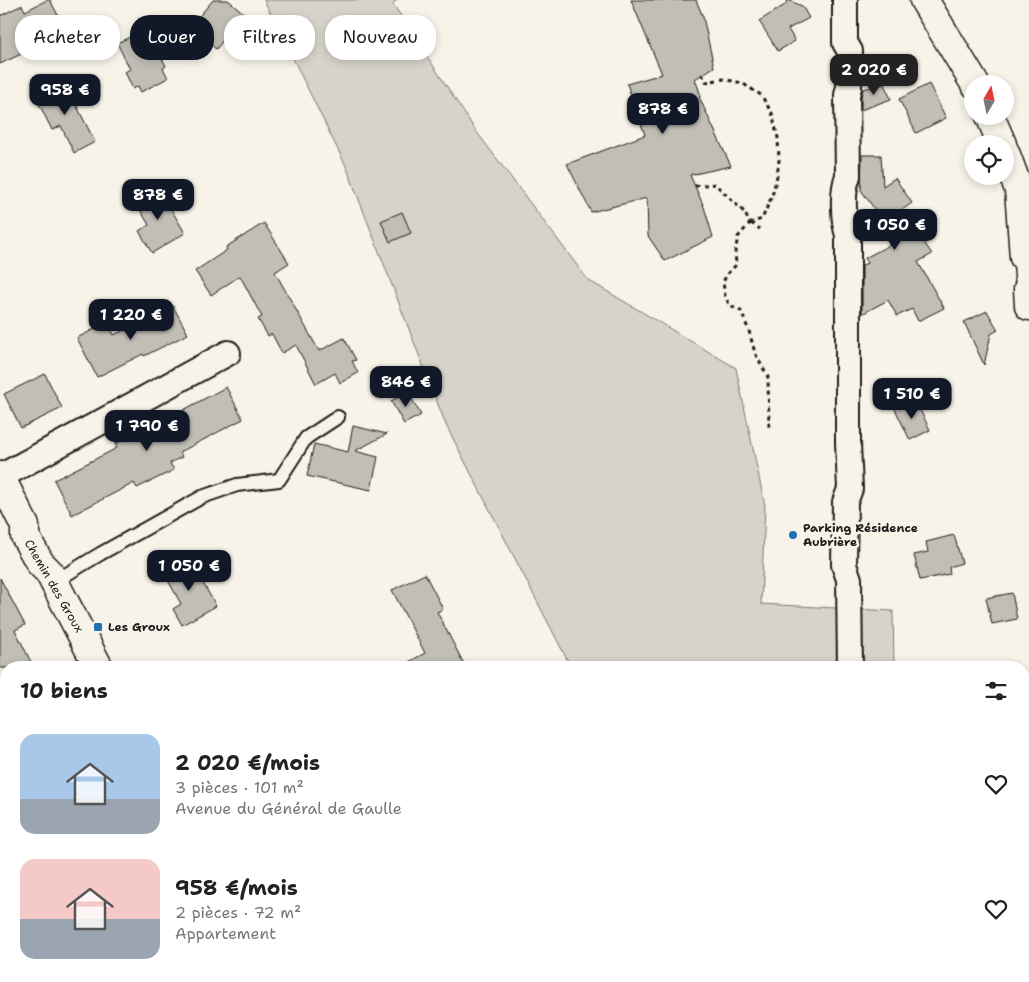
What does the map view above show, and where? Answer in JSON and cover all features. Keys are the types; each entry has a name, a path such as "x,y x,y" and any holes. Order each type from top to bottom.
{"street":[{"path":"845,0 845,43 850,51 849,87 846,95 848,176 845,184 845,225 848,235 848,443 850,489 845,502 844,565 849,579 850,661"},
{"path":"924,0 970,75"},
{"path":"1014,171 1024,192 1024,257 1028,262 1029,277"},
{"path":"1029,286 1029,306"},
{"path":"0,476 228,353"},
{"name":"Chemin des Groux","path":"0,476 25,526 25,536 40,563 54,582 96,661"}],"lane":[{"path":"54,582 202,497 237,485 278,480 306,438 338,417"}],"path":[{"path":"702,74 706,82 723,80 742,82 761,95 772,113 778,138 779,160 772,196 762,219 750,222 738,237 735,252 736,265 723,282 725,296 730,306 740,311 749,331 755,353 768,376 769,428"},
{"path":"695,186 715,184 744,212 750,222 760,229"}],"shaded area":[{"path":"264,0 397,0 393,4 400,15 325,15 325,60 430,60 476,131 588,280 736,368 765,506 761,604 893,611 894,661 568,661 446,425 346,166 294,60 315,60 315,15 271,15"}],"building":[{"path":"50,0 58,15 15,15 15,57 0,64 0,16 22,5 25,11"},
{"path":"213,0 228,0 245,14 224,15 224,39 216,49 214,47 214,15 200,15"},
{"path":"631,0 696,0 703,17 714,67 695,79 701,96 699,97 731,166 690,175 704,207 713,237 665,261 648,236 647,198 591,212 567,164 645,135 627,84 662,74"},
{"path":"788,0 802,6 809,18 788,29 795,41 778,51 759,21 785,5"},
{"path":"130,37 130,60 163,60 166,66 163,68 168,78 141,92 138,86 133,89 125,72 130,69 120,49 120,42"},
{"path":"64,81 95,142 74,153 61,126 52,130 35,96"},
{"path":"884,84 891,99 861,110 863,89"},
{"path":"929,84 946,118 916,133 899,99"},
{"path":"862,155 881,155 883,186 895,178 912,203 902,210 932,254 918,262 944,308 918,321 912,309 897,316 888,300 862,314 862,265 868,263 865,258 897,241 861,190"},
{"path":"158,187 185,233 152,253 139,231 149,225 135,201"},
{"path":"402,212 411,233 390,242 381,221"},
{"path":"264,223 289,263 275,272 319,351 344,338 356,360 352,361 358,373 340,383 335,373 316,384 296,345 282,353 272,334 268,336 258,319 262,317 240,276 211,295 195,271 227,250 226,247"},
{"path":"173,306 188,334 97,377 77,338 108,322 114,335"},
{"path":"987,311 998,330 991,334 984,365 964,322"},
{"path":"45,374 62,408 21,428 4,394"},
{"path":"226,387 243,419 180,452 182,457 170,463 174,470 137,488 134,483 72,515 54,480 117,448 115,444 152,427"},
{"path":"408,392 421,415 404,424 391,401"},
{"path":"909,400 912,406 917,404 930,430 910,440 894,407"},
{"path":"353,426 387,434 355,451 378,457 371,490 307,476 314,444 348,452"},
{"path":"954,535 962,563 949,567 950,574 920,580 914,555 928,552 926,542"},
{"path":"190,560 216,606 182,625 173,609 181,604 164,573"},
{"path":"425,574 443,609 437,612 462,661 411,661 425,653 392,590"},
{"path":"0,578 25,625 15,630 30,661 0,661"},
{"path":"1012,593 1017,619 992,624 986,598"}],"place":[{"name":"Parking Résidence Aubrière","path":"793,535"},
{"name":"Les Groux","path":"98,627"}]}
